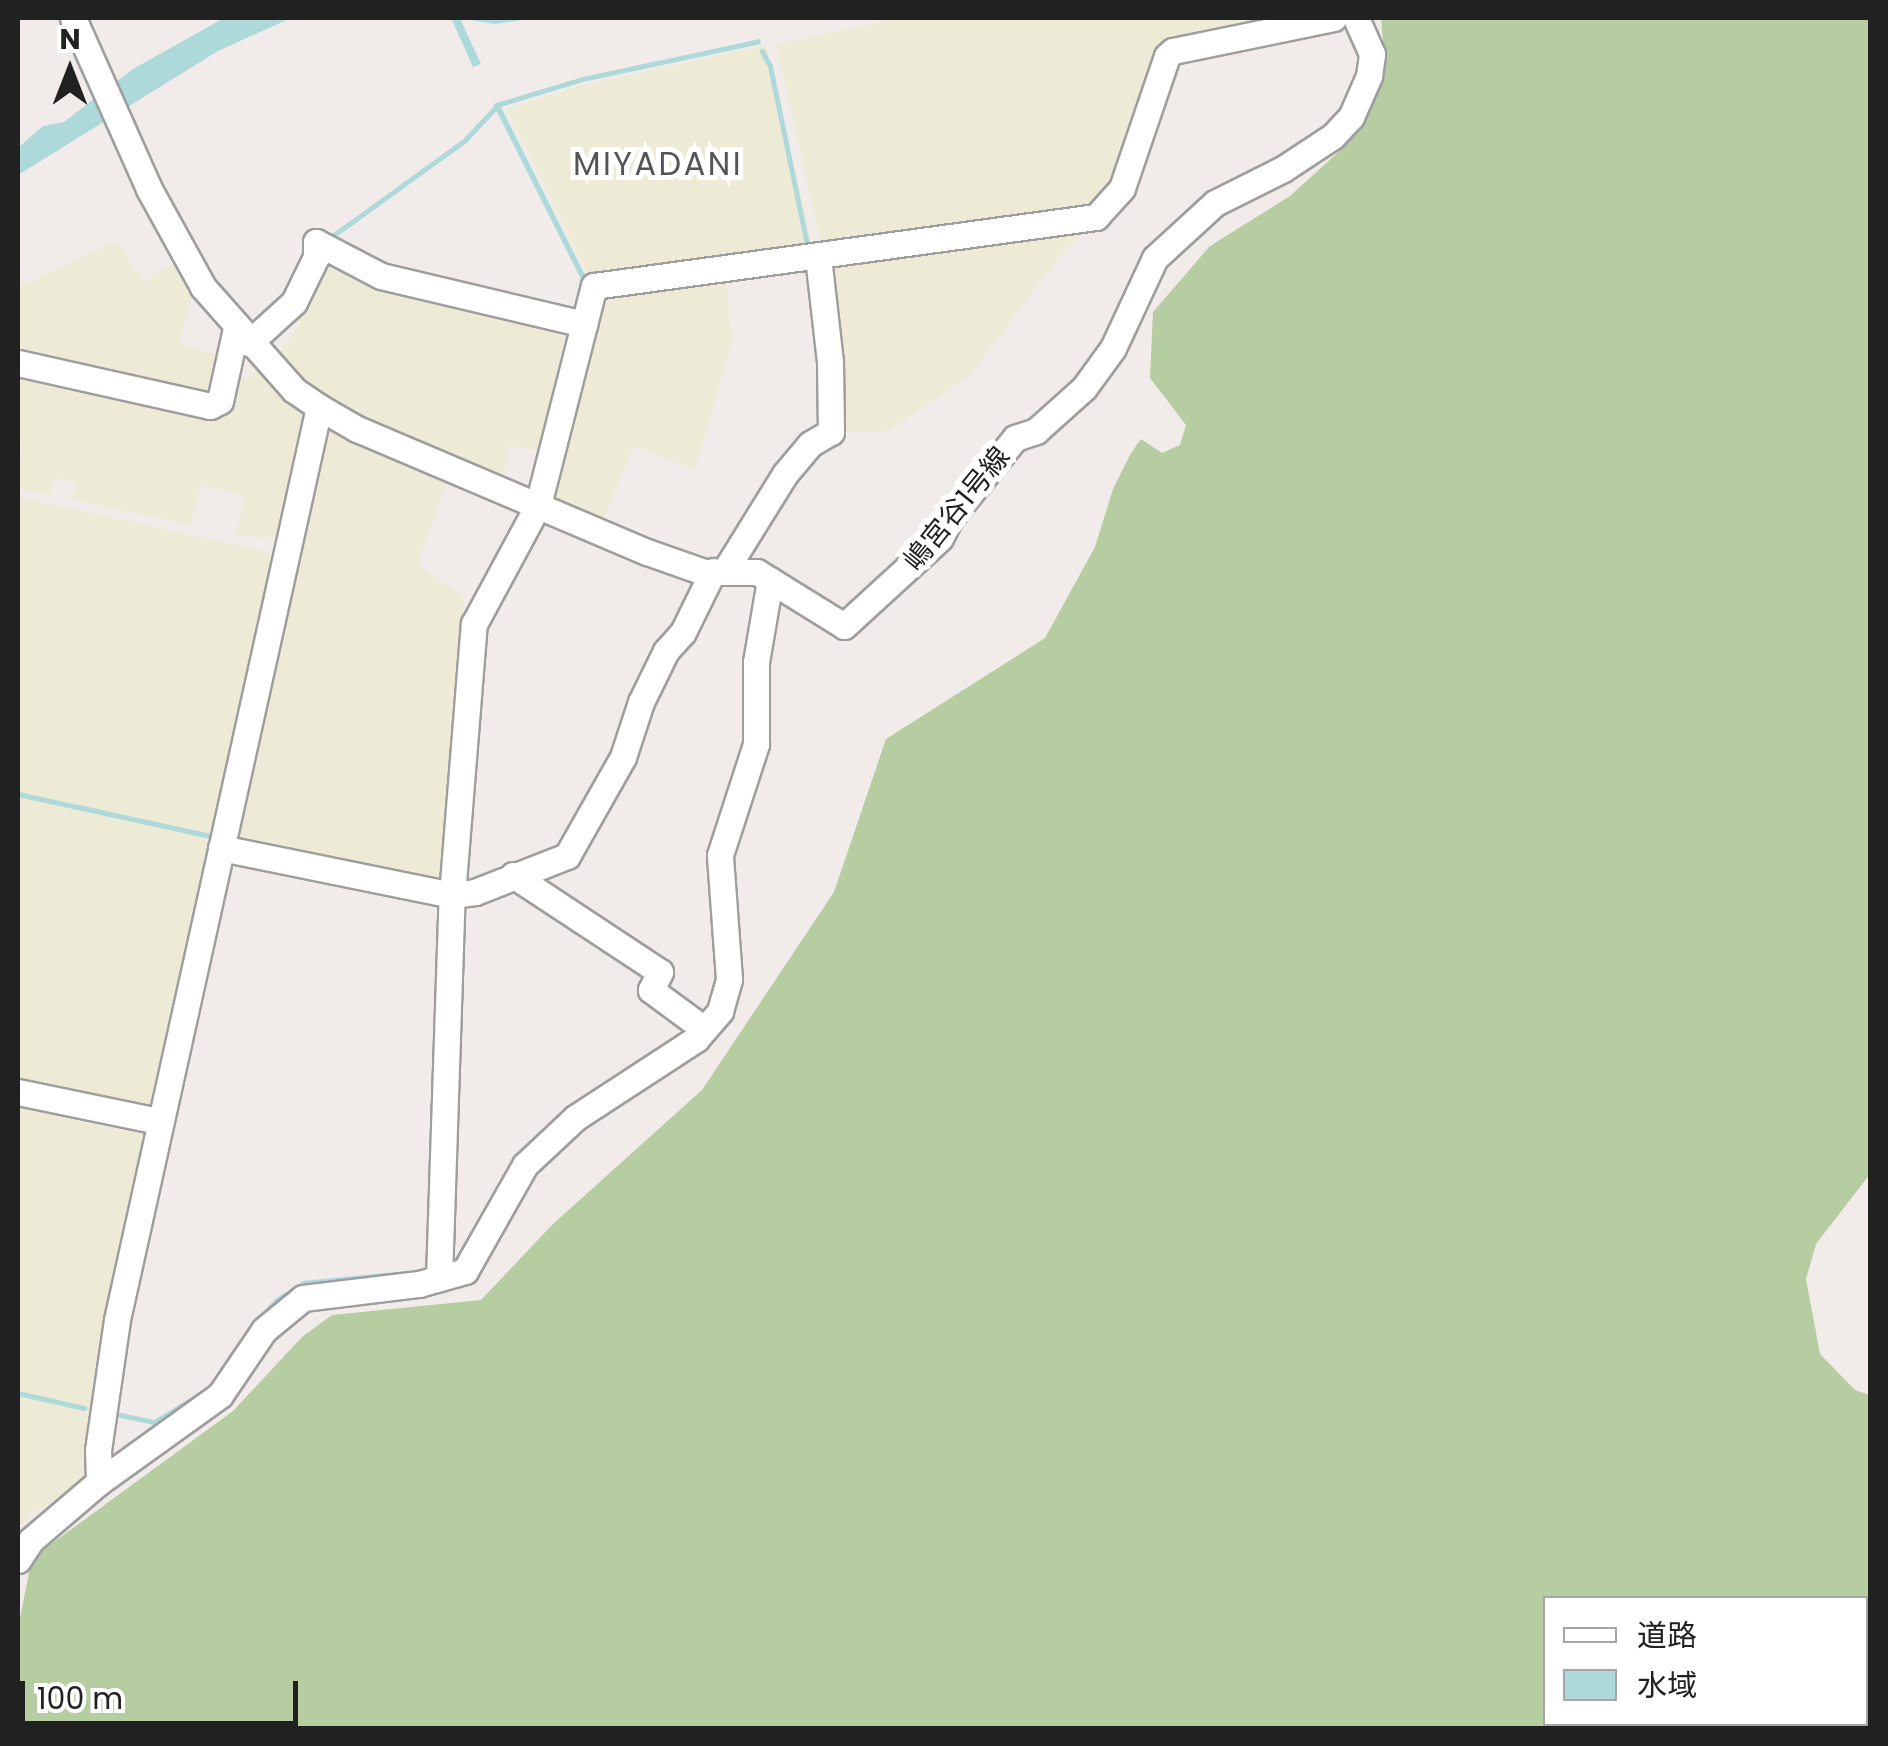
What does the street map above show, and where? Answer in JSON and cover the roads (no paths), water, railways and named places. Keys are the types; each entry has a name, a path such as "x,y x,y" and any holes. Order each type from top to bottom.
{"street":[{"path":"440,1278 452,895 474,624 538,505 594,286 1096,217 1122,188 1167,56 1173,51 1334,18"},
{"name":"嶋宮谷1号線","path":"75,22 149,189 203,286 294,390 356,428 633,547 720,570 758,572 844,626 940,538 950,518 1015,438 1036,431 1098,369 1155,258 1215,204 1283,169 1333,136 1351,117 1369,76 1372,54 1356,18"},
{"path":"18,363 210,406 220,401 243,335 294,302 316,256 316,242 381,276 584,324"},
{"path":"221,848 452,895 475,892 567,856 623,757 641,702 666,651 683,632 785,474 810,444 832,432 830,362 818,257"},
{"path":"100,1482 98,1450 117,1320 158,1121 320,407"},
{"path":"18,1560 31,1540 100,1482 220,1394 264,1330 303,1298 465,1271 525,1165 562,1130 704,1029 720,1011 729,979 720,855 756,744 757,646 770,580"},
{"path":"514,875 660,972 651,990 704,1029"},
{"path":"18,1092 158,1121"},
{"path":"18,1535 48,1512 71,1509"}],"water":[{"path":"224,18 291,18 218,51 18,175 19,147 43,126 64,122 133,69"},
{"path":"451,18 460,18 481,64 473,67"},
{"path":"460,18 537,18 494,24"},
{"path":"760,39 761,44 583,82 501,107 587,279 538,487 467,631 444,904 430,1272 424,1277 304,1286 278,1303 255,1328 212,1391 154,1425 116,1417 117,1412 154,1420 208,1387 251,1324 275,1299 303,1281 426,1269 439,903 462,631 534,484 581,279 493,104 583,77"}],"waterway":[{"path":"762,51 770,66 808,249"},
{"path":"327,240 464,141 497,106"},
{"path":"18,794 210,836"},
{"path":"18,1393 84,1408"}],"district":[{"name":"MIYADANI","path":"658,164"}]}
